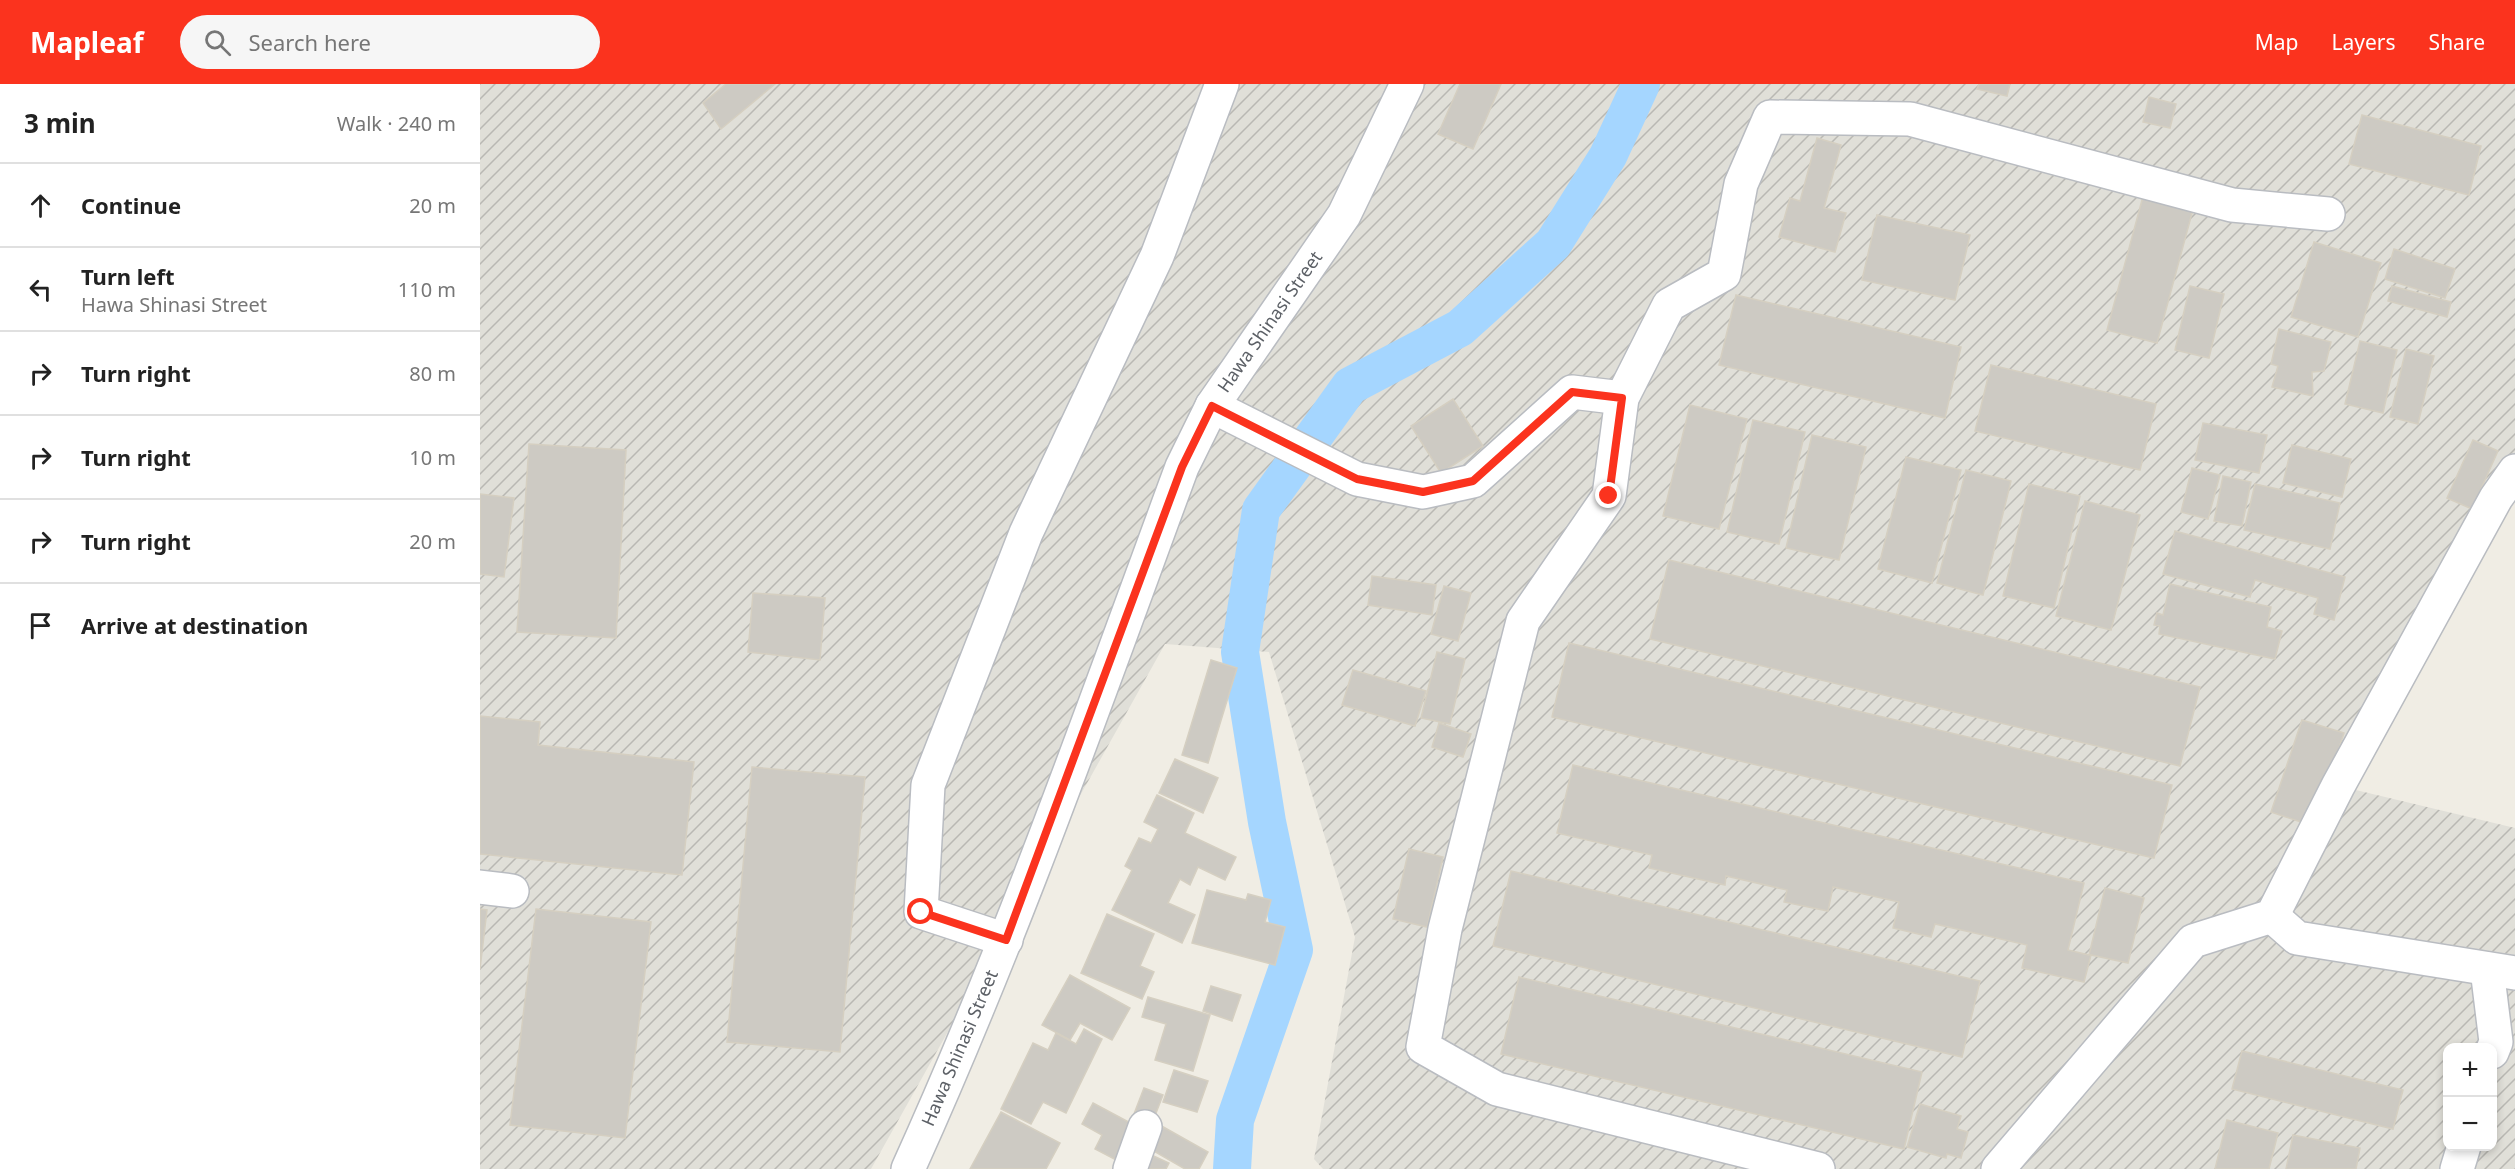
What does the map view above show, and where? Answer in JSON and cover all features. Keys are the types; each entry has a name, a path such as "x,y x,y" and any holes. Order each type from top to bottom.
{"street":[{"path":"1006,940 921,912 928,785 1026,533 1157,256 1222,84"},
{"name":"Hawa Shinasi Street","path":"908,1169 952,1072 1006,940 1182,467 1212,406 1344,215 1407,84"},
{"path":"1818,1169 1497,1089 1424,1047 1445,929 1523,621 1609,496 1622,398 1669,305 1724,274 1741,184 1770,117 1910,119 2232,205 2328,214"},
{"path":"1212,406 1328,467 1357,479 1423,492 1473,481 1572,392 1622,398"},
{"path":"1998,1169 2193,941 2272,916 2349,766 2496,498 2515,471"},
{"path":"2272,916 2297,938 2501,971 2496,1043"},
{"path":"1130,1169 1144,1127"},
{"path":"2457,1169 2462,1151"}],"shaded area":[{"path":"480,84 2515,84 2515,471 2339,786 2515,828 2515,1169 1323,1169 1314,1159 1355,937 1269,652 1165,644 871,1169 480,1169"}],"building":[{"path":"726,84 775,84 721,129 703,103"},
{"path":"1460,84 1501,84 1473,149 1438,134"},
{"path":"1979,84 2010,84 2007,96 1977,89"},
{"path":"2149,97 2176,104 2170,128 2143,122"},
{"path":"2362,115 2481,146 2469,195 2349,164"},
{"path":"1817,138 1841,145 1824,208 1846,213 1835,252 1779,237 1790,198 1800,201"},
{"path":"2145,189 2195,202 2157,343 2107,330"},
{"path":"1877,215 1970,235 1955,300 1862,280"},
{"path":"2314,242 2381,263 2358,337 2291,317"},
{"path":"2394,249 2455,269 2445,298 2385,279"},
{"path":"2190,286 2224,294 2209,358 2175,350"},
{"path":"2392,286 2451,302 2447,317 2388,301"},
{"path":"1736,295 1961,347 1945,418 1719,365"},
{"path":"2279,329 2331,342 2324,371 2312,372 2313,396 2272,387 2278,366 2271,364"},
{"path":"2360,341 2397,350 2383,413 2345,404"},
{"path":"2406,349 2434,356 2418,424 2390,417"},
{"path":"1991,365 2156,404 2140,470 1975,431"},
{"path":"1453,399 1483,446 1441,473 1411,426"},
{"path":"1690,405 1747,419 1719,529 1663,516"},
{"path":"1753,420 1805,432 1779,544 1727,532"},
{"path":"2203,423 2267,435 2259,473 2195,460"},
{"path":"1812,435 1866,447 1839,560 1786,548"},
{"path":"2473,440 2498,451 2472,509 2447,498"},
{"path":"529,444 626,450 616,638 517,632"},
{"path":"2292,445 2351,459 2342,497 2283,483"},
{"path":"1906,457 1961,470 1932,583 1878,569"},
{"path":"2192,468 2220,475 2208,519 2181,512"},
{"path":"1966,470 2011,481 1983,595 1937,583"},
{"path":"2223,476 2251,482 2242,526 2214,521"},
{"path":"2029,484 2080,496 2054,608 2003,596"},
{"path":"2255,484 2340,503 2330,549 2244,530"},
{"path":"480,494 514,498 504,577 480,574"},
{"path":"2085,501 2140,515 2111,630 2056,616"},
{"path":"2175,531 2345,577 2334,620 2314,614 2318,598 2255,580 2250,597 2163,574"},
{"path":"1669,560 2200,687 2180,766 1650,639"},
{"path":"1372,576 1436,585 1432,615 1368,605"},
{"path":"2170,584 2271,607 2267,627 2282,631 2275,659 2159,634 2160,626 2154,625 2157,613 2163,615"},
{"path":"1444,586 1471,593 1458,641 1431,634"},
{"path":"753,593 825,598 820,660 748,652"},
{"path":"1569,643 2172,785 2154,858 1552,717"},
{"path":"1437,652 1465,659 1450,724 1421,718"},
{"path":"1211,660 1237,668 1208,763 1182,755"},
{"path":"1353,670 1426,691 1415,726 1342,705"},
{"path":"480,716 540,722 538,745 694,762 682,875 480,854"},
{"path":"2302,720 2344,733 2313,826 2271,812"},
{"path":"1439,723 1471,734 1463,757 1432,747"},
{"path":"1175,759 1218,778 1203,813 1159,793"},
{"path":"1573,765 2084,883 2068,950 2089,955 2105,888 2144,898 2128,963 2091,955 2084,982 2022,968 2027,945 1935,924 1931,937 1893,928 1899,902 1833,887 1828,911 1784,902 1787,890 1726,876 1725,885 1649,868 1652,855 1557,833"},
{"path":"752,767 865,777 840,1052 727,1042"},
{"path":"1157,795 1194,813 1185,833 1236,857 1225,880 1198,867 1190,885 1180,879 1168,903 1195,915 1182,943 1112,910 1132,870 1125,866 1139,838 1151,843 1158,829 1144,822"},
{"path":"1409,849 1443,857 1427,927 1393,919"},
{"path":"1511,871 1980,981 1962,1057 1493,946"},
{"path":"1207,890 1246,900 1248,894 1271,900 1265,922 1285,927 1275,965 1192,943"},
{"path":"480,909 487,910 480,969"},
{"path":"536,909 651,922 625,1138 510,1125"},
{"path":"1107,914 1154,934 1140,966 1154,972 1142,999 1081,973"},
{"path":"1070,975 1130,1008 1112,1040 1080,1023 1070,1040 1042,1025"},
{"path":"1519,977 1922,1072 1904,1149 1501,1054"},
{"path":"1211,986 1241,995 1232,1021 1203,1011"},
{"path":"1148,997 1210,1015 1193,1071 1155,1060 1166,1024 1142,1017"},
{"path":"1084,1029 1102,1039 1066,1113 1043,1102 1031,1124 1001,1109 1033,1043 1048,1050 1056,1033 1076,1044"},
{"path":"2242,1051 2403,1090 2393,1129 2232,1089"},
{"path":"1174,1070 1208,1081 1197,1112 1163,1102"},
{"path":"1144,1088 1163,1095 1151,1126 1132,1119"},
{"path":"1093,1103 1140,1128 1122,1163 1095,1149 1102,1135 1082,1124"},
{"path":"1920,1104 1961,1116 1957,1129 1968,1132 1961,1158 1947,1154 1946,1158 1907,1147"},
{"path":"1001,1112 1060,1143 1046,1169 970,1169"},
{"path":"2227,1120 2278,1133 2269,1169 2215,1169"},
{"path":"1158,1124 1208,1152 1199,1169 1185,1169 1145,1146"},
{"path":"2293,1135 2360,1148 2356,1169 2286,1169"},
{"path":"1145,1152 1169,1163 1166,1169 1137,1169"}],"waterway":[{"path":"1232,1169 1235,1120 1294,950 1267,822 1240,652 1261,510 1350,386 1460,328 1553,244 1608,156 1641,84"}],"route":[{"path":"921,912 1006,940 1182,467 1212,406 1328,467 1357,479 1423,492 1473,481 1572,392 1622,398 1609,496"}]}
